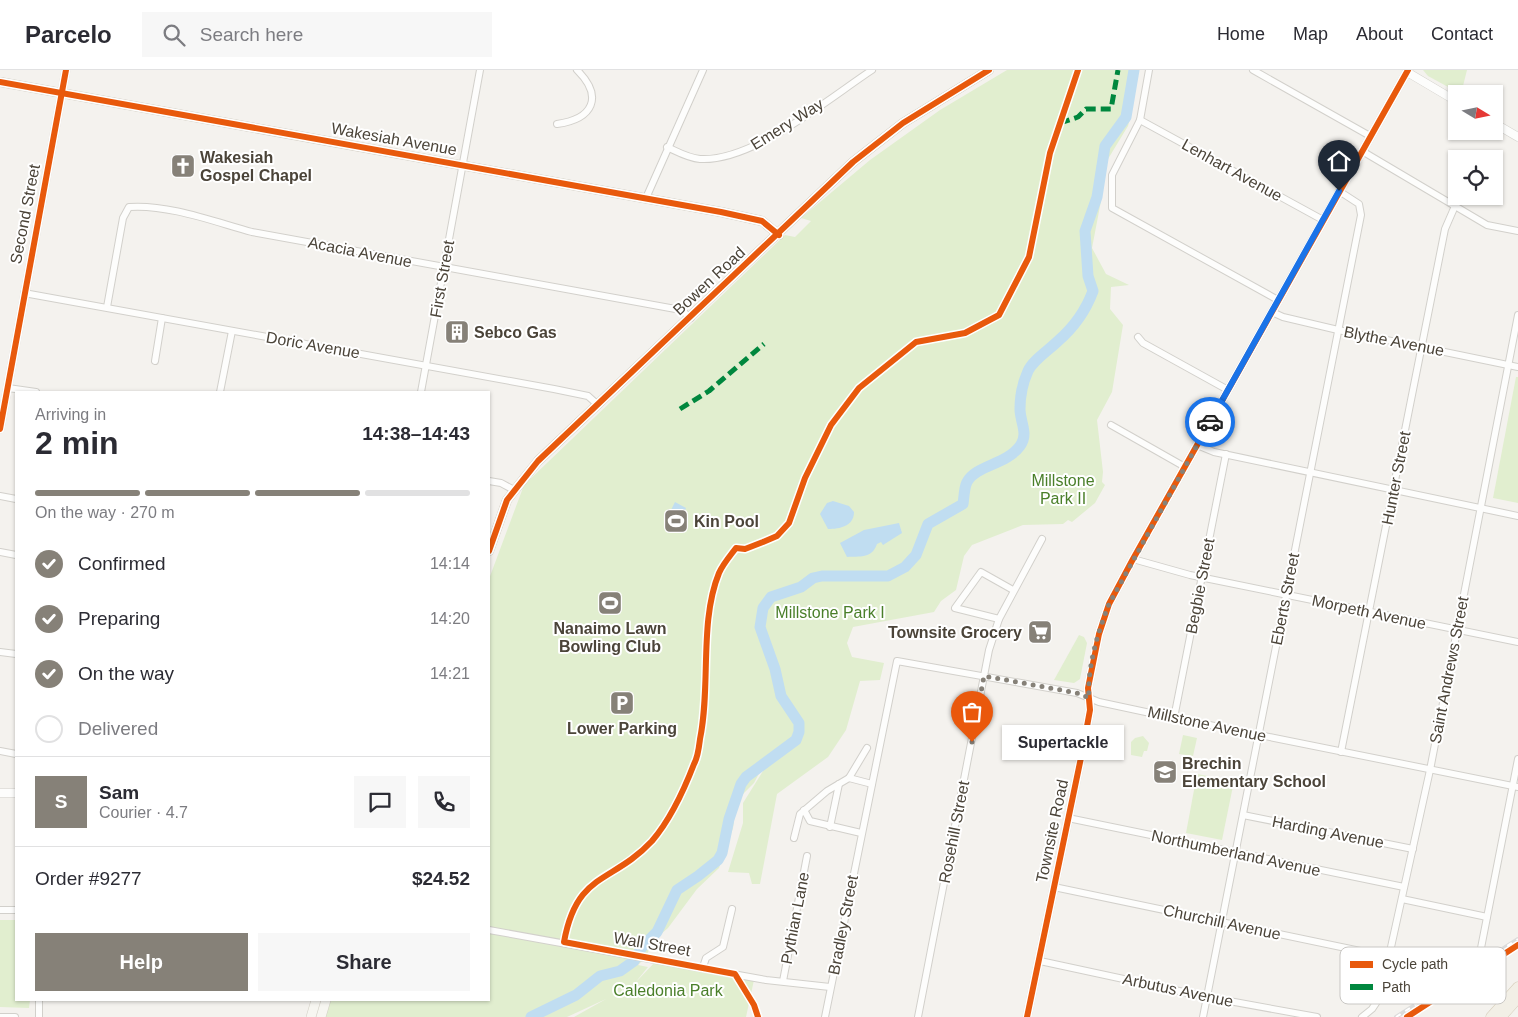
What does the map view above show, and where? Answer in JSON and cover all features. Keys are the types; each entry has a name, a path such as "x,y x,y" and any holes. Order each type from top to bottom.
{"main road":[{"name":"Bowen Road","path":"490,547 503,509 514,490 538,461 779,235 853,162 903,123 989,70"},
{"name":"Wakesiah Avenue","path":"0,82 646,198 758,220 770,225 779,235"},
{"path":"1506,1000 1518,987"},
{"path":"1501,1017 1518,998"},
{"path":"311,1017 316,1001"},
{"path":"322,1017 326,1001"},
{"path":"1491,1017 1503,1004"}],"street":[{"name":"Second Street","path":"0,429 66,70"},
{"name":"First Street","path":"421,391 480,70"},
{"path":"557,124 579,120 590,108 592,90 588,80 577,70"},
{"path":"646,198 667,147 703,70"},
{"path":"857,70 862,77"},
{"name":"Emery Way","path":"667,147 690,157 702,159 740,153 766,140 872,70"},
{"path":"1149,70 1140,120 1112,175 1112,208 1278,300"},
{"path":"1252,70 1370,136"},
{"path":"1407,71 1448,96"},
{"name":"Townsite Road","path":"1027,1017 1090,710 1088,688 1101,626 1109,604 1407,71"},
{"name":"Lenhart Avenue","path":"1140,120 1323,220"},
{"path":"1503,128 1518,137"},
{"path":"1362,151 1487,225 1518,231"},
{"name":"Eberts Street","path":"1203,1017 1362,212 1357,201 1339,191"},
{"name":"Acacia Avenue","path":"107,307 123,218 130,207 141,206 180,213 252,232 671,308 683,311 691,318"},
{"name":"Hunter Street","path":"1341,752 1445,228 1455,206"},
{"name":"Doric Avenue","path":"24,293 585,396 598,405"},
{"name":"Blythe Avenue","path":"1272,312 1283,317 1338,330 1518,367"},
{"name":"Saint Andrews Street","path":"1391,947 1430,770 1518,315"},
{"path":"155,361 162,318"},
{"path":"220,391 232,331"},
{"path":"1138,337 1143,343 1228,390"},
{"path":"8,388 29,391"},
{"path":"1111,425 1185,467"},
{"path":"1197,445 1226,454 1518,516"},
{"name":"Begbie Street","path":"1174,718 1226,454"},
{"path":"490,481 502,483 514,490"},
{"path":"0,496 15,499"},
{"name":"Rosehill Street","path":"918,1017 984,676 999,619 1042,539"},
{"path":"0,552 15,555"},
{"name":"Morpeth Avenue","path":"1133,559 1202,578 1518,642"},
{"path":"999,619 955,608 981,572 1013,590"},
{"path":"0,652 15,654"},
{"name":"Millstone Avenue","path":"897,661 1077,693 1089,698 1174,718 1515,786"},
{"name":"Bradley Street","path":"825,1017 897,661"},
{"path":"794,838 799,817 804,810 849,778 867,748"},
{"path":"0,751 15,754"},
{"path":"1481,947 1515,786 1518,758"},
{"path":"849,778 872,784"},
{"path":"830,826 839,784"},
{"path":"0,793 15,794"},
{"path":"804,810 810,821 862,833"},
{"name":"Harding Avenue","path":"1243,815 1413,849"},
{"name":"Northumberland Avenue","path":"1068,818 1404,887"},
{"name":"Pythian Lane","path":"783,981 807,856"},
{"name":"Churchill Avenue","path":"1054,887 1341,947"},
{"path":"1402,900 1487,917"},
{"name":"Wall Street","path":"703,967 706,958 723,948 732,909"},
{"path":"0,910 15,910"},
{"name":"Wall Street","path":"490,930 615,951 735,974 830,987"},
{"name":"Arbutus Avenue","path":"1040,961 1207,997 1317,1017"},
{"path":"39,1001 39,1017"},
{"name":"Saint Andrews Street","path":"1362,1017 1375,1004"},
{"path":"0,1017 15,1017"}],"green space":[{"path":"1007,70 1139,70 1133,88 1132,111 1128,126 1108,159 1101,182 1101,201 1092,248 1106,274 1129,285 1111,287 1110,309 1123,325 1112,392 1097,420 1103,472 1102,482 1105,485 1095,503 1072,522 1068,520 1063,524 1023,525 972,545 964,556 956,590 941,601 934,612 853,627 847,643 852,657 884,663 880,680 860,681 846,730 828,757 777,794 760,884 752,884 749,873 728,872 743,823 743,803 763,771 763,766 754,783 741,796 736,807 733,828 719,868 697,889 668,928 654,940 645,958 638,965 648,967 635,983 657,960 754,980 746,1017 574,1017 606,999 567,1017 321,1017 324,1001 490,1001 490,576 524,485 785,235 795,237 811,221 801,218 870,160 940,110"},
{"path":"1423,70 1467,70 1463,85 1448,85 1448,87 1428,76"},
{"path":"1516,377 1518,377 1518,503 1493,498"},
{"path":"1079,635 1084,637 1087,643 1080,679 1074,683 1054,680"},
{"path":"1183,735 1197,738 1193,756 1179,754"},
{"path":"1143,736 1149,743 1147,751 1144,751 1142,757 1131,755 1131,742 1135,738"},
{"path":"1197,774 1234,781 1222,840 1186,833"},
{"path":"0,920 15,920 15,1001 30,1001 29,1008 0,1007"}],"water":[{"path":"833,501 849,506 854,512 852,521 846,526 828,529 820,514 827,503"},
{"path":"675,502 686,508 675,530 664,524"},
{"path":"899,523 902,533 883,545 881,542 877,544 872,552 865,556 847,557 840,543 864,530"}],"waterway":[{"path":"531,1017 576,995 600,976 620,971 634,961 642,947 657,932 677,890 718,860 722,853 729,819 741,784 746,777 796,740 799,732 799,723 781,696 775,669 760,627 763,608 771,597 801,587 813,578 822,576 888,576 905,567 916,555 928,524 963,504 966,484 971,476 1007,457 1020,446 1024,437 1020,409 1023,385 1028,371 1037,359 1064,336 1074,324 1083,312 1093,291 1088,276 1085,231 1097,197 1105,146 1126,117 1134,70"}],"railway":[{"path":"1505,947 1518,939"},
{"path":"1396,1017 1416,1004"}],"marked path":[{"path":"1060,123 1078,117 1086,109 1111,109 1118,70"},
{"path":"680,409 709,391 764,344"}],"cycle path":[{"path":"0,429 66,70"},
{"path":"490,548 507,500 538,461 853,162 903,123 989,70"},
{"path":"758,1017 754,1005 735,974 564,942 570,919 578,902 587,890 637,855 659,833 686,784 697,755 703,719 709,612 713,592 722,566 736,548 745,549 777,536 789,523 805,478 831,425 859,388 916,342 965,333 999,315 1029,257 1050,153 1078,70"},
{"path":"1027,1017 1083,748 1090,710 1088,688 1099,634 1109,604 1408,70"},
{"path":"0,82 721,212 762,221 779,235"},
{"path":"1506,953 1518,945"},
{"path":"1407,1017 1427,1004"}],"way so far":[{"path":"972,742 984,676 1077,693 1089,698 1088,688 1098,634 1109,604 1210,422"}],"place":[{"name":"Wakesiah Gospel Chapel","path":"183,166"},
{"name":"Sebco Gas","path":"457,332"},
{"name":"Kin Pool","path":"676,521"},
{"name":"Nanaimo Lawn Bowling Club","path":"610,603"},
{"name":"Townsite Grocery","path":"1040,632"},
{"name":"Lower Parking","path":"622,703"},
{"name":"Supertackle","path":"972,742"},
{"name":"Brechin Elementary School","path":"1165,772"}],"route":[{"path":"1210,422 1339,191"}],"park label":[{"name":"Millstone Park II","path":"1063,489"},
{"name":"Millstone Park I","path":"830,612"},
{"name":"Caledonia Park","path":"668,990"}]}
